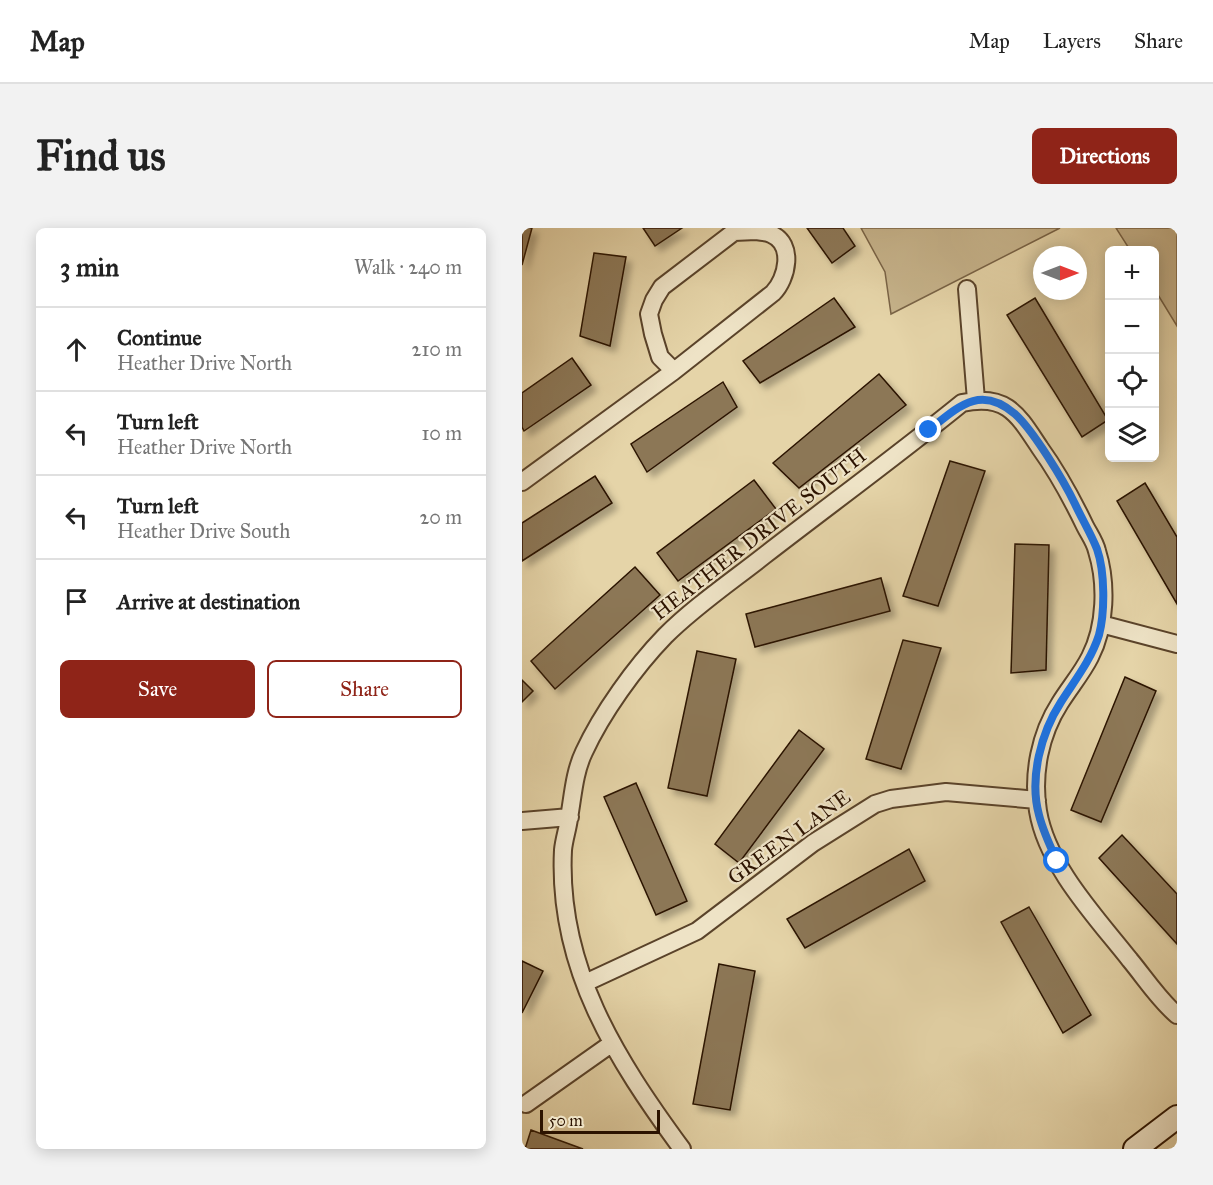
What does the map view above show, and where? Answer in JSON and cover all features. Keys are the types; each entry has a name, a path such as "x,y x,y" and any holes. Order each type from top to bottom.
{"main road":[{"path":"1135,1149 1177,1117"}],"street":[{"path":"522,482 674,371 773,293 782,284 786,264 784,248 773,235 756,231 734,232 662,287 649,314 660,357 674,371"},
{"path":"966,289 975,400 994,401 1005,405 1021,419 1070,493 1097,550 1103,597 1101,624 1090,658 1060,702 1048,726 1038,762 1036,786 1038,813 1045,835 1070,885 1177,1015"},
{"name":"HEATHER DRIVE SOUTH","path":"682,1149 611,1044 572,948 566,920 563,848 576,776 583,753 636,669 667,634 718,591 962,403 975,400"},
{"path":"1101,624 1177,644"},
{"name":"GREEN LANE","path":"585,983 697,931 813,843 875,804 891,799 946,792 1037,800"},
{"path":"522,821 570,817"},
{"path":"526,1104 611,1044"}],"shaded area":[{"path":"861,228 1060,228 891,314 885,272"},
{"path":"1116,228 1177,228 1177,326 1159,297 1159,246 1127,246"}],"building":[{"path":"522,228 532,228 522,265"},
{"path":"643,228 682,228 655,246"},
{"path":"807,228 843,228 855,246 832,263"},
{"path":"594,253 626,257 610,346 580,336"},
{"path":"834,298 855,327 760,383 743,361"},
{"path":"1033,299 1036,300 1105,415 1105,422 1082,437 1007,315"},
{"path":"572,358 591,385 524,431 522,393"},
{"path":"879,374 906,405 799,488 773,463"},
{"path":"723,382 737,407 647,472 631,444"},
{"path":"950,461 985,471 938,606 903,596"},
{"path":"595,476 612,503 522,561 522,523"},
{"path":"754,480 776,509 678,581 657,553"},
{"path":"1145,483 1177,537 1177,604 1117,501"},
{"path":"1015,544 1049,545 1046,670 1011,673"},
{"path":"635,567 660,595 555,689 531,661"},
{"path":"881,578 890,611 755,647 746,614"},
{"path":"903,640 941,648 901,769 866,759"},
{"path":"697,651 736,659 707,796 668,788"},
{"path":"1125,677 1156,691 1101,822 1071,810"},
{"path":"522,680 533,691 522,702"},
{"path":"799,730 824,749 739,863 715,844"},
{"path":"636,783 687,901 656,915 604,797"},
{"path":"1122,835 1177,894 1177,944 1099,858"},
{"path":"909,849 925,881 805,948 787,919"},
{"path":"1029,907 1091,1015 1063,1033 1001,922"},
{"path":"522,961 543,971 522,1013"},
{"path":"719,964 755,971 730,1110 693,1104"},
{"path":"531,1130 583,1149 525,1149"}],"route":[{"path":"929,430 962,403 975,400 994,401 1005,405 1021,419 1070,493 1097,550 1103,597 1098,635 1090,658 1051,718 1038,762 1036,786 1038,813 1057,861"}]}
